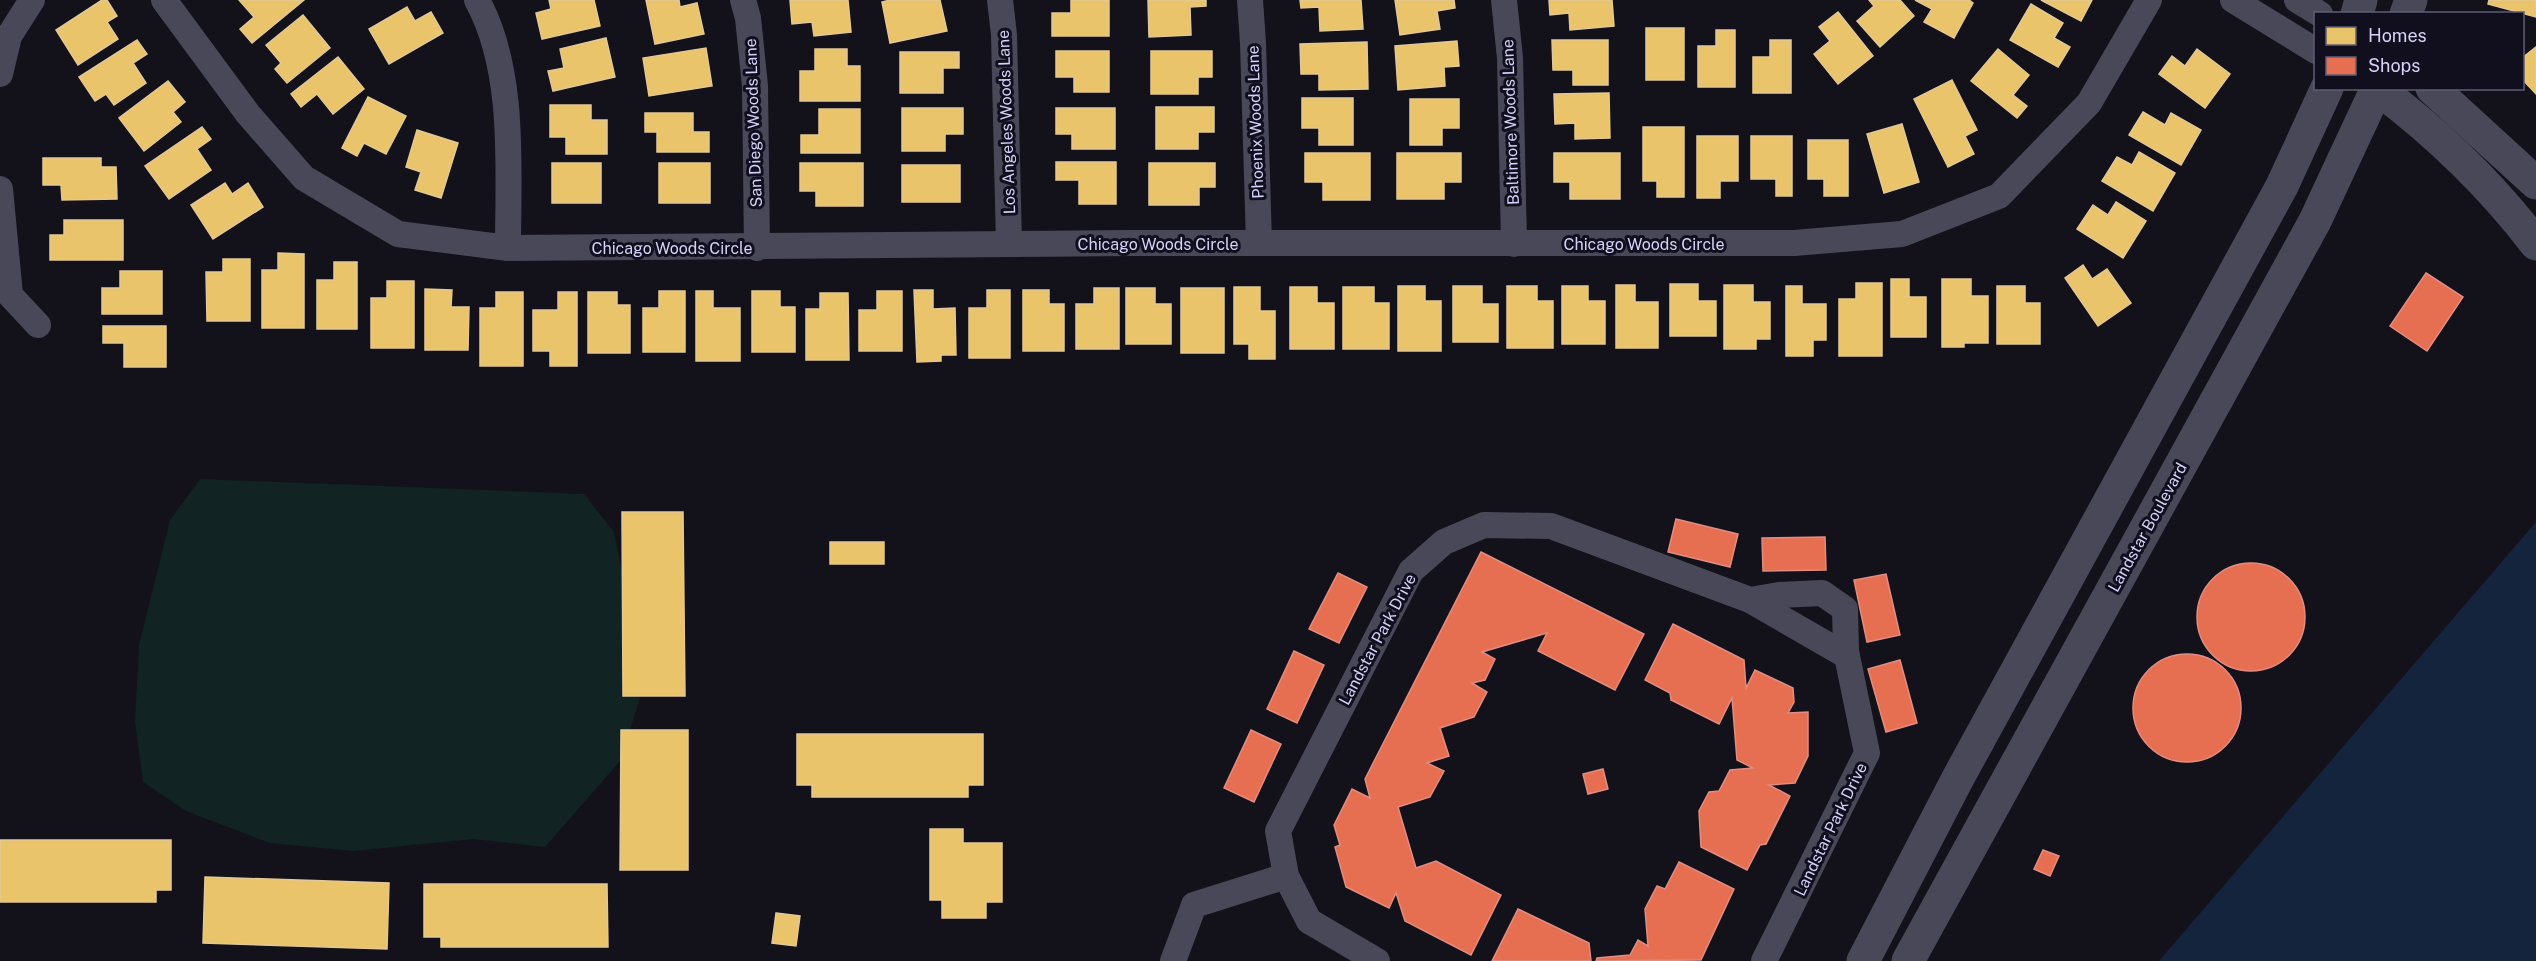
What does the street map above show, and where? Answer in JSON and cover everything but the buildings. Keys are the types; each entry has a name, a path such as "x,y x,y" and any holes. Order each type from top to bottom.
{"street":[{"path":"0,74 9,36 32,0"},
{"name":"Chicago Woods Circle","path":"164,0 248,114 304,178 398,234 508,248 1259,243 1794,243 1902,234 1999,196 2088,103 2149,0"},
{"path":"477,0 498,51 508,129 508,248"},
{"name":"San Diego Woods Lane","path":"743,0 748,18 755,86 757,248"},
{"name":"Los Angeles Woods Lane","path":"1000,0 1004,35 1009,244"},
{"name":"Phoenix Woods Lane","path":"1250,0 1259,243"},
{"name":"Baltimore Woods Lane","path":"1504,0 1510,58 1514,244"},
{"path":"2233,0 2314,50"},
{"path":"2297,0 2317,12"},
{"path":"1863,961 1964,768 2282,186 2326,90"},
{"name":"Landstar Boulevard","path":"1908,961 2315,221 2377,90"},
{"path":"2378,90 2404,108 2485,182 2536,244"},
{"path":"2434,90 2536,183"},
{"path":"0,189 10,295 38,325"},
{"name":"Landstar Park Drive","path":"1377,961 1309,921 1286,876 1278,831 1411,571 1444,542 1484,525 1551,526 1750,600 1847,656"},
{"name":"Landstar Park Drive","path":"1750,600 1779,595 1822,593 1845,609 1847,656 1867,753 1764,961"},
{"path":"1173,961 1194,904 1286,876"}],"shaded area":[{"path":"200,479 584,494 614,532 645,682 620,761 545,847 473,839 353,851 270,843 186,811 143,782 135,722 139,645 170,520"}],"water":[{"path":"2536,522 2536,961 2159,961"}]}
